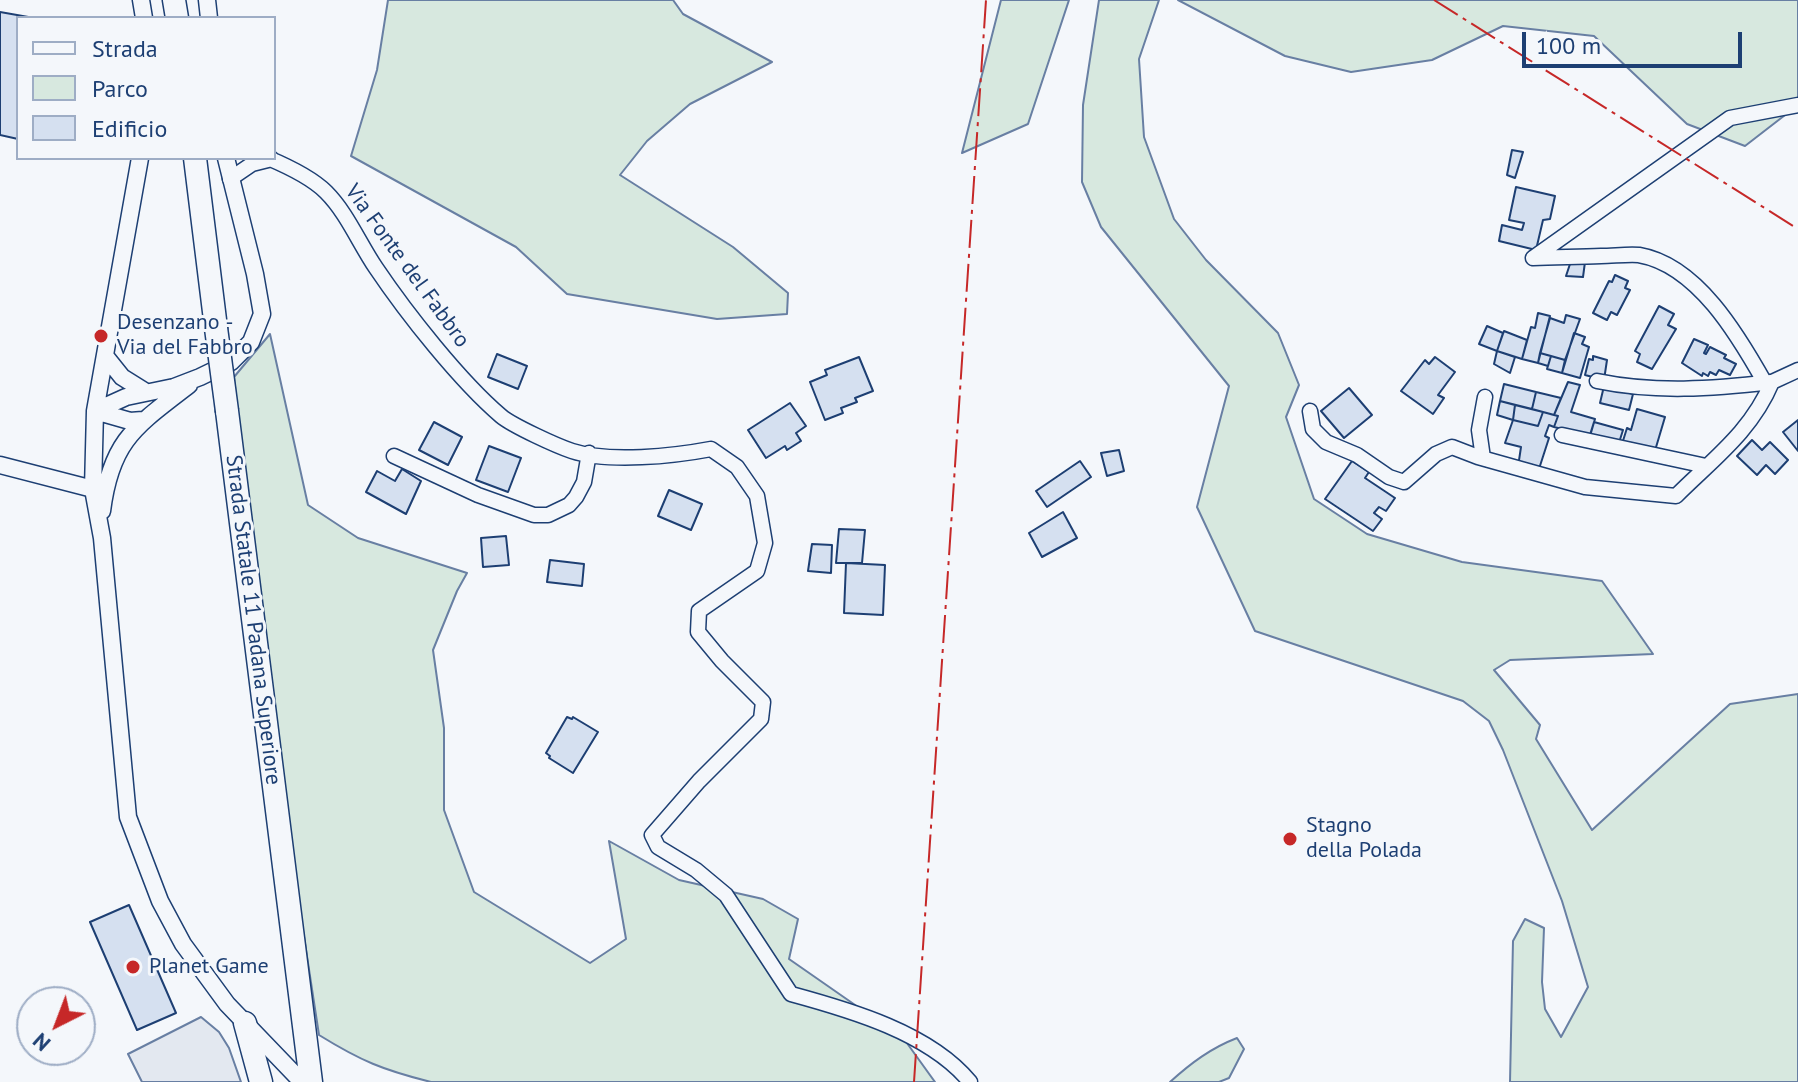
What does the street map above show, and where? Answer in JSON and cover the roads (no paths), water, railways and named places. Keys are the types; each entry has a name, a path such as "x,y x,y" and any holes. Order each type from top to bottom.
{"highway":[{"name":"Strada Statale 11 Padana Superiore","path":"195,160 311,1082"},
{"path":"245,1023 261,1082"}],"street":[{"path":"1310,411 1313,429 1326,442 1357,455 1389,477 1404,482 1436,454 1452,447 1585,487 1676,496 1748,426 1763,402 1768,382 1724,320 1688,278 1668,264 1637,255 1533,258 1730,118 1798,105"},
{"path":"140,160 95,411 93,489 100,526 128,817 160,901 183,944 227,1004 302,1082"},
{"path":"95,411 126,397 174,387 200,377 231,362 251,342 262,314 226,160"},
{"path":"230,179 252,164 266,160"},
{"name":"Via Fonte del Fabbro","path":"272,160 325,191 378,271 421,326 460,374 504,418 574,452 623,457 673,456 711,449 737,467 757,496 765,543 757,571 699,611 698,632 763,702 761,719 699,781 652,835 658,847 696,870 726,895 791,994 850,1010 905,1035 959,1068 970,1082"},
{"path":"106,357 122,377 146,392"},
{"path":"1597,381 1637,389 1735,387 1768,382 1798,370"},
{"path":"100,526 105,488 114,458 130,432 200,377"},
{"path":"1483,458 1479,430 1485,397"},
{"path":"95,411 122,419 143,420"},
{"path":"1562,435 1706,466"},
{"path":"394,456 478,495 534,515 548,515 569,505 576,497 584,482 589,453"},
{"path":"0,465 93,489"}],"place":[{"name":"Desenzano - Via del Fabbro","path":"101,336"},
{"name":"Stagno della Polada","path":"1290,839"},
{"name":"Planet Game","path":"133,967"}]}
